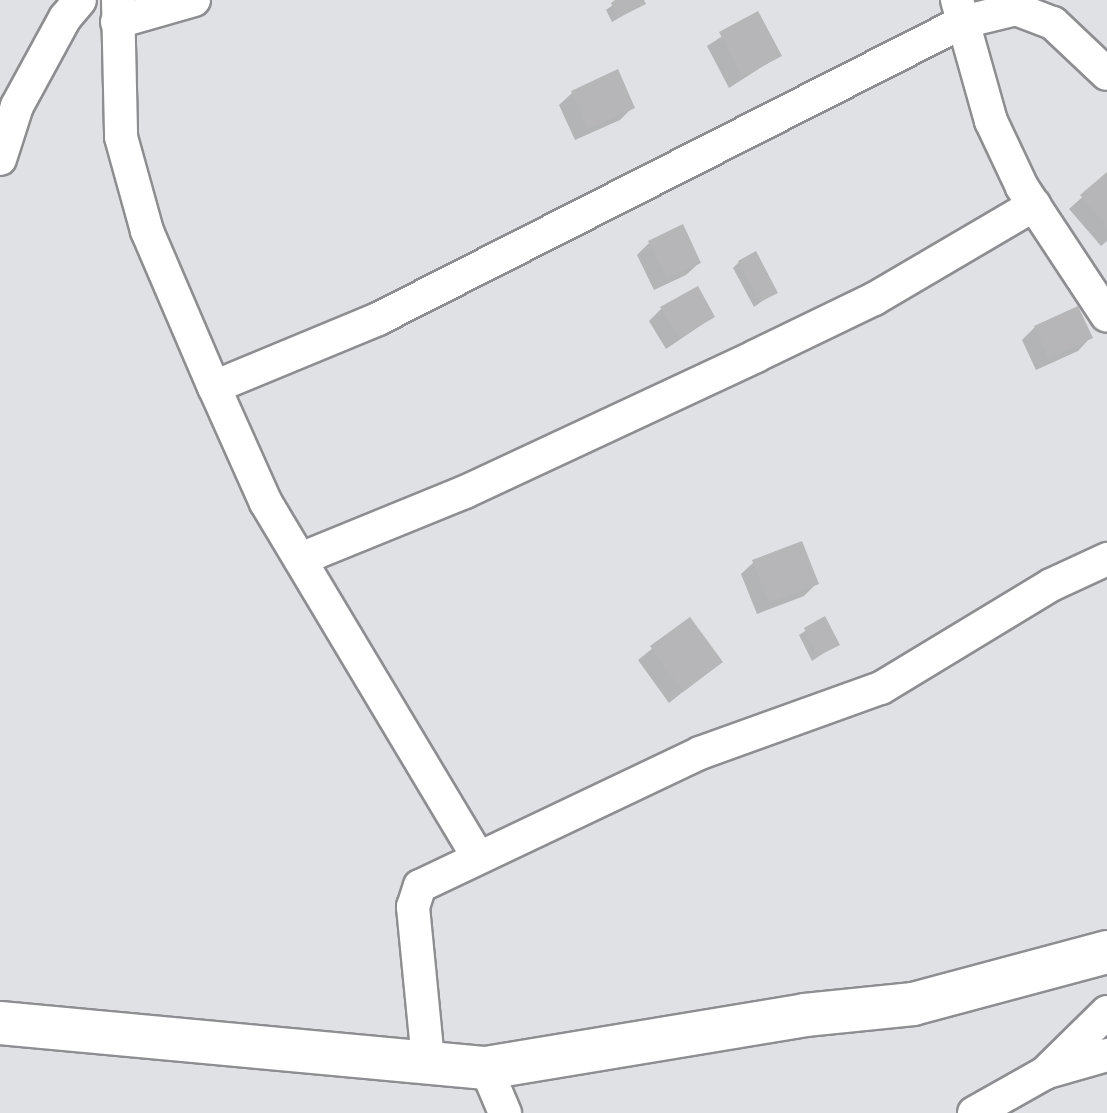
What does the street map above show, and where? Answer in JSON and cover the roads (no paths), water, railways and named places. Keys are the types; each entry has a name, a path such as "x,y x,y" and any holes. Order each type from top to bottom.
{"street":[{"path":"0,159 17,106 65,18 80,0"},
{"path":"194,0 117,11 121,137 147,231 266,503 303,558 478,857"},
{"path":"214,387 378,319 960,11 1016,9 1053,23 1107,74"},
{"path":"960,11 991,121 1034,205 1107,316"},
{"path":"303,558 465,492 756,356 874,299 1034,205"},
{"path":"428,1060 414,896 420,886 700,753 881,688 1051,585 1107,559"},
{"path":"0,1023 428,1060 486,1068 805,1015 913,1004 1107,952"},
{"path":"1045,1073 1107,1012"},
{"path":"974,1113 1045,1073 1107,1055"},
{"path":"486,1068 505,1113"}]}
